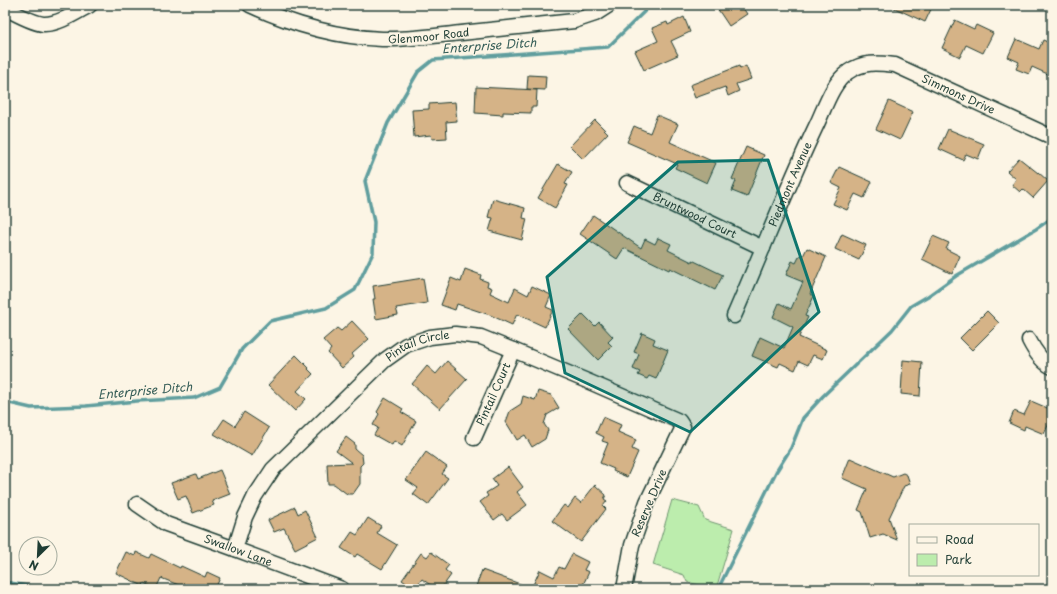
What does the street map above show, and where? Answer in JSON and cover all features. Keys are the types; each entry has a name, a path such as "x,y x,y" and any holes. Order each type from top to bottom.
{"street":[{"path":"5,8 43,24 56,22 90,5"},
{"name":"Glenmoor Road","path":"250,5 306,27 346,36 383,39 423,37 574,21 595,14 609,5"},
{"name":"Simmons Drive","path":"862,64 873,63 895,65 1052,137"},
{"name":"Piedmont Avenue","path":"734,316 807,146 836,84 848,72 862,64"},
{"name":"Bruntwood Court","path":"627,183 764,248"},
{"name":"Pintail Circle","path":"235,549 245,518 256,496 273,470 385,360 406,345 430,337 455,334 481,338 592,383 679,421"},
{"path":"1029,340 1034,349 1047,365 1052,367"},
{"name":"Pintail Court","path":"474,438 513,350"},
{"name":"Reserve Drive","path":"624,589 632,545 647,502 683,428 679,421"},
{"name":"Swallow Lane","path":"137,504 166,524 342,589"}],"highlighted area":[{"path":"768,160 819,312 690,432 565,373 547,277 678,162"}],"green space":[{"path":"672,500 699,507 705,520 734,529 716,589 687,582 684,575 653,565"}],"building":[{"path":"715,5 741,5 747,14 729,26"},
{"path":"888,5 933,5 925,22"},
{"path":"684,17 690,32 671,41 678,55 644,70 635,51 658,41 652,28 667,22 668,25"},
{"path":"955,20 974,29 976,25 993,33 983,53 966,45 960,57 942,48"},
{"path":"1016,39 1039,49 1043,40 1052,44 1052,76 1032,67 1029,74 1016,69 1019,62 1008,57"},
{"path":"739,66 740,69 746,66 751,79 736,84 739,91 728,96 725,87 695,98 690,85"},
{"path":"528,75 546,76 545,90 527,89"},
{"path":"476,87 537,90 536,107 531,107 531,113 503,112 503,115 475,113"},
{"path":"889,101 913,112 900,140 876,129"},
{"path":"455,102 457,121 446,122 447,138 432,139 431,135 414,137 412,110 429,109 429,104"},
{"path":"657,115 678,124 670,142 716,163 707,183 675,168 677,164 627,142 634,126 650,133"},
{"path":"595,120 608,133 583,159 570,146"},
{"path":"948,129 984,144 978,159 966,154 963,160 939,149"},
{"path":"746,147 764,155 747,197 732,191 736,181 732,179"},
{"path":"1019,158 1048,181 1033,198 1023,189 1020,192 1012,185 1016,179 1007,171"},
{"path":"558,164 572,172 565,184 568,185 555,208 538,198"},
{"path":"839,167 872,182 864,198 855,194 847,210 833,204 841,188 831,183"},
{"path":"493,199 525,208 523,218 527,219 522,240 489,231 493,218 488,217"},
{"path":"593,215 641,248 645,239 655,244 658,238 671,244 668,250 723,275 715,290 624,248 617,259 580,234"},
{"path":"842,234 866,245 859,260 835,249"},
{"path":"933,236 949,243 946,249 960,256 952,274 922,259"},
{"path":"807,248 826,257 810,294 814,296 805,316 808,317 799,337 827,350 823,359 813,355 808,365 799,361 795,370 780,363 778,367 752,356 760,337 784,348 793,327 773,317 779,303 791,309 803,282 786,275 792,261 796,263 800,255 803,256"},
{"path":"465,269 481,275 480,279 488,282 487,286 492,288 490,293 509,302 515,288 528,295 532,286 551,295 546,307 553,310 545,327 517,314 512,325 490,315 457,304 455,310 441,305 451,278 461,282"},
{"path":"423,278 427,303 396,308 398,315 376,319 373,286"},
{"path":"987,311 999,323 972,350 960,338"},
{"path":"583,314 595,326 599,322 613,337 608,342 612,346 598,360 568,329"},
{"path":"352,321 369,339 352,354 354,357 342,368 328,353 331,349 323,340 337,328 341,331"},
{"path":"642,333 655,339 653,344 668,350 656,379 649,376 647,379 638,375 640,372 633,369 639,354 634,352"},
{"path":"296,355 313,374 297,391 306,399 295,411 268,385"},
{"path":"903,360 922,362 920,396 901,394"},
{"path":"447,361 467,379 440,409 412,384 427,366 436,374"},
{"path":"538,391 551,395 559,408 547,415 544,424 548,430 545,439 532,447 525,435 517,440 506,422 510,411 521,404 523,396 535,400"},
{"path":"385,398 403,409 401,412 416,421 402,446 394,441 392,445 374,435 378,428 373,425 379,414 377,412"},
{"path":"1031,401 1052,410 1052,417 1044,434 1025,426 1024,430 1009,423 1014,411 1024,415"},
{"path":"244,412 269,428 252,456 214,434 224,419 235,426"},
{"path":"603,417 621,425 618,432 636,440 632,449 638,452 627,477 600,463 608,443 602,441 604,437 596,433"},
{"path":"346,437 355,444 355,449 362,455 363,463 360,466 360,484 353,494 347,494 334,484 328,484 327,464 352,463 336,451"},
{"path":"426,452 447,467 442,474 448,478 428,505 413,494 418,488 406,480"},
{"path":"850,458 893,477 903,473 907,475 910,484 904,486 889,518 897,540 883,534 870,538 862,512 858,510 867,489 842,478"},
{"path":"508,467 523,487 517,492 527,505 507,520 502,514 494,520 480,502 488,496 486,493 497,486 492,479"},
{"path":"220,470 230,494 212,501 214,505 193,513 186,496 178,499 171,483 196,474 198,479"},
{"path":"595,485 606,495 604,499 607,501 603,506 606,509 581,542 552,521 564,505 568,508 575,498 581,503"},
{"path":"295,507 298,514 305,510 318,537 295,549 284,528 274,532 268,520"},
{"path":"368,518 381,526 377,533 397,545 382,569 357,554 355,557 341,548 352,532 357,535"},
{"path":"126,552 135,556 136,552 149,558 151,554 180,568 181,566 205,577 207,572 220,578 215,589 179,589 181,586 161,578 156,589 144,583 143,586 116,573"},
{"path":"431,552 449,565 445,570 451,575 441,589 436,589 422,579 414,589 402,580 421,553 427,557"},
{"path":"572,554 588,562 584,570 589,572 581,589 531,589 540,570 554,577 559,567 564,569"},
{"path":"482,570 531,588 475,589"}],"waterway":[{"name":"Enterprise Ditch","path":"5,402 31,408 86,406 137,401 194,398 220,387 242,349 270,321 326,308 355,290 373,253 374,222 365,181 388,123 418,72 433,60 608,47 651,5"},
{"path":"718,589 776,472 791,448 803,418 823,396 892,330 911,306 956,276 1052,218"},
{"path":"5,582 44,589"}]}
